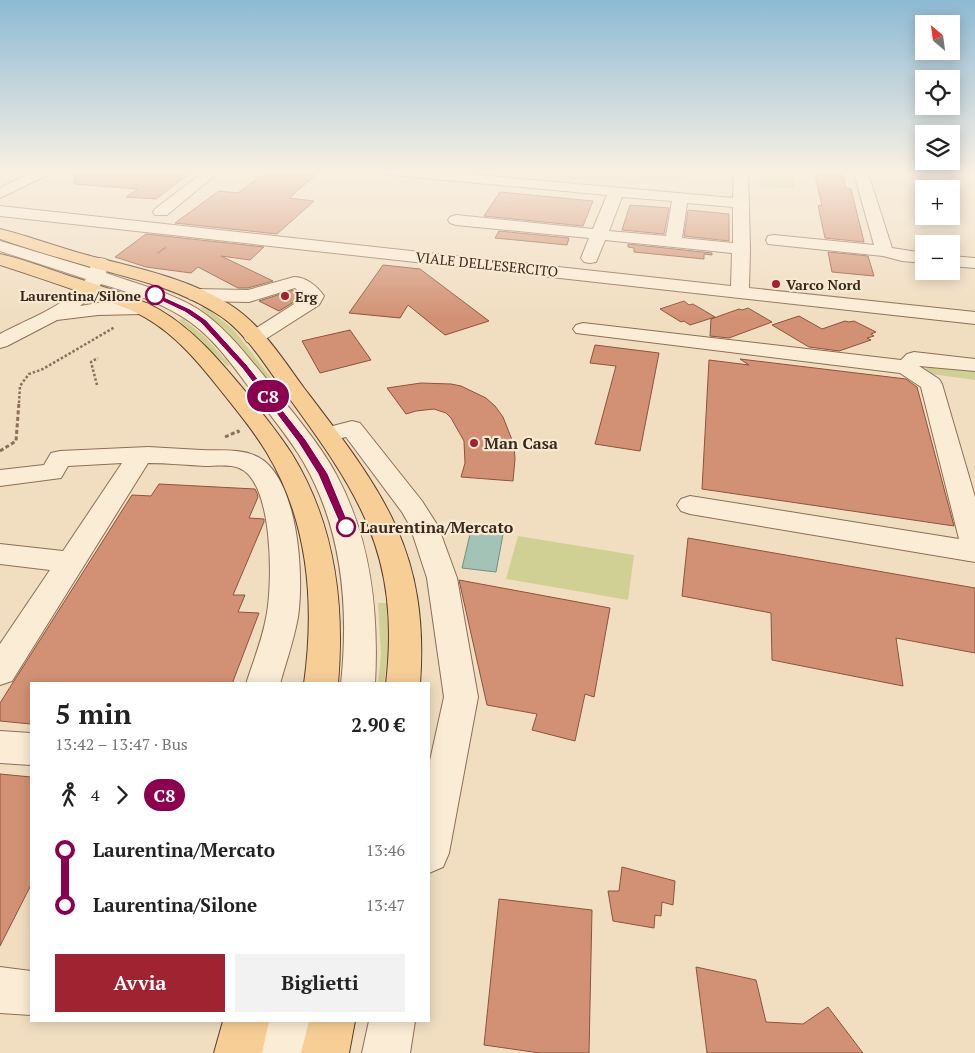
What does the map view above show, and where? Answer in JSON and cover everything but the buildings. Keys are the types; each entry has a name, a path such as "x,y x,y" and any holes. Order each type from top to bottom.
{"main road":[{"path":"0,234 95,276 170,325 210,363 272,443 296,485 308,514 322,573 324,638 321,682"},
{"path":"0,259 58,278 95,276 157,280 196,295 233,316 254,338 329,434 373,506 390,543 400,584 406,634 403,682"},
{"path":"325,1053 332,1022"}],"street":[{"name":"VIALE DELL'ESERCITO","path":"74,219 376,252 545,275 740,292 799,290 975,318"},
{"path":"590,258 605,219"},
{"path":"673,242 677,219"},
{"path":"740,292 741,219"},
{"path":"875,219 884,251"},
{"path":"456,220 742,250"},
{"path":"470,240 485,223"},
{"path":"376,252 387,236"},
{"path":"774,240 884,251 915,257"},
{"path":"0,246 165,299 204,322 245,367 302,440 332,492 347,531 354,555 360,607 358,682"},
{"path":"545,275 553,254"},
{"name":"VIALE DELL'ESERCITO","path":"572,256 609,260"},
{"path":"960,262 975,263"},
{"path":"722,272 760,275"},
{"path":"0,342 69,305 95,276"},
{"path":"0,330 35,314 54,301 62,293 63,288 58,278"},
{"path":"196,295 249,296 299,282 315,296 312,300 254,338"},
{"path":"249,296 278,323"},
{"path":"46,318 98,308 142,308"},
{"path":"583,329 906,367 931,384 975,546"},
{"path":"906,367 914,358 975,364"},
{"path":"329,434 352,428 404,495 424,526 442,578 461,696 430,848"},
{"path":"0,671 140,455"},
{"path":"0,478 52,472 60,459 140,455 233,459 249,462 264,475 271,488 281,532 285,574 282,616 264,682"},
{"path":"373,506 404,495"},
{"path":"690,505 975,552"},
{"path":"0,554 58,560"},
{"path":"0,747 30,749"},
{"path":"0,990 30,993"},
{"path":"386,1053 392,1022"},
{"path":"251,1028 280,1053"}],"path":[{"path":"0,451 16,442 20,386 29,374 43,369 108,331 142,308"},
{"path":"97,384 91,362 98,358"}],"green space":[{"path":"205,306 234,330 286,397 283,398 227,331 200,308"},
{"path":"183,319 204,336 230,365 227,366 179,320"},
{"path":"935,364 975,369 975,380 924,373 923,370"},
{"path":"518,536 634,555 628,600 506,579"},
{"path":"378,603 387,603 388,653 384,682 378,682 381,654"}],"shaded area":[{"path":"472,526 504,529 496,572 462,568"}],"bus line":[{"name":"C8","path":"155,295 188,311 204,322 217,334 245,367 302,440 323,474 346,527"}],"place":[{"name":"Varco Nord","path":"776,284"},
{"name":"Laurentina/Silone","path":"155,295"},
{"name":"Erg","path":"285,296"},
{"name":"Man Casa","path":"474,443"},
{"name":"Laurentina/Mercato","path":"346,527"}]}
